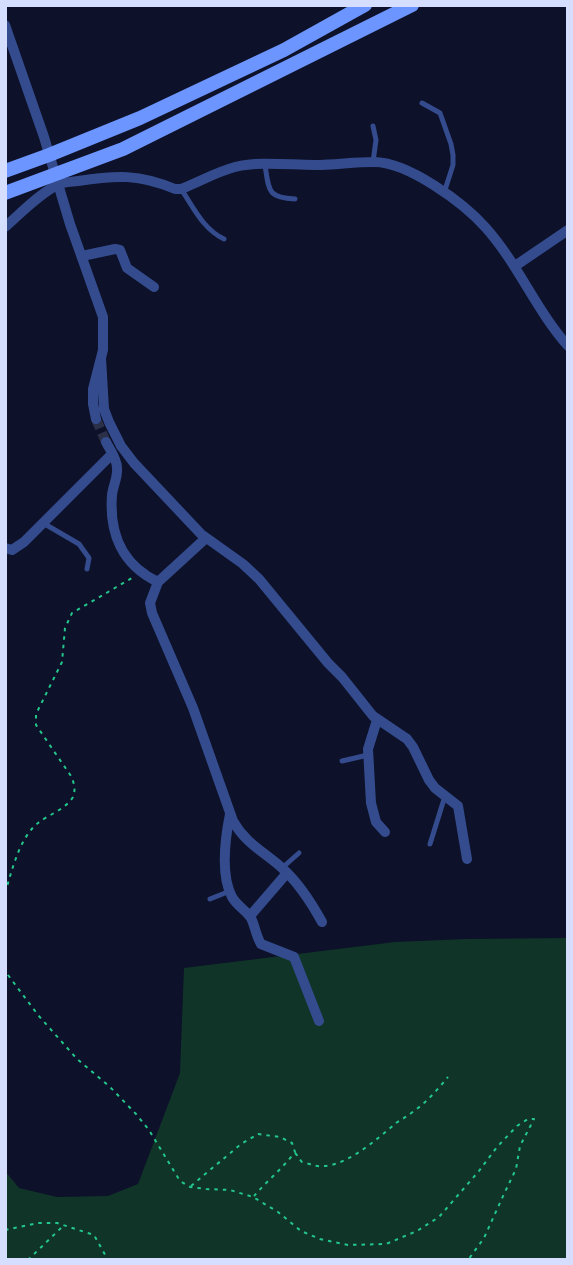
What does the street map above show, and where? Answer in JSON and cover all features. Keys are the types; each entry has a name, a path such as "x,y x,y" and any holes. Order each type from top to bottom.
{"main road":[{"path":"5,171 140,118 260,61 365,5"},
{"path":"5,193 56,179 123,149 412,5"}],"street":[{"path":"5,25 103,317 104,343 93,389 96,419"},
{"path":"5,227 56,179 124,176 143,178 181,189 237,166 389,163 444,193 467,209 486,228 568,346"},
{"path":"515,267 568,230"},
{"path":"82,256 120,250 127,268 154,287"},
{"path":"101,358 104,409 121,446 149,480 206,538 259,579 377,720 407,739 429,780 454,802 460,811 467,859"},
{"path":"106,442 117,467 112,493 114,531 128,558 141,573 158,582"},
{"path":"5,548 12,550 24,542 112,454"},
{"path":"206,538 158,582 150,603 152,613 193,708 230,813 240,833 285,870 310,900 322,922"},
{"path":"377,720 368,755 373,815 385,832"},
{"path":"230,813 225,850 230,891 238,906 250,916 261,944 295,957 319,1021"},
{"path":"250,916 285,870"}],"lane":[{"path":"422,103 440,113 452,144 453,165 444,193"},
{"path":"373,125 376,144 373,162"},
{"path":"265,164 269,188 273,195 295,199"},
{"path":"181,189 205,226 224,239"},
{"path":"44,523 79,544 89,558 87,569"},
{"path":"342,761 368,755"},
{"path":"430,844 445,796"},
{"path":"285,870 299,853"},
{"path":"210,899 230,891"}],"path":[{"path":"5,893 20,847 35,825 58,811 72,799 75,791 71,776 36,725 36,714 62,662 65,628 72,614 141,573"},
{"path":"5,967 38,1015 77,1059 136,1114 180,1181 190,1187 230,1190 253,1197 278,1212 301,1231 320,1238 348,1245 386,1244 417,1231 439,1217 510,1133 528,1119 534,1119 520,1146 516,1169 499,1206 484,1238 468,1260"},
{"path":"190,1187 241,1144 258,1134 280,1137 292,1143 302,1162 320,1167 333,1165 366,1148 385,1134 415,1111 448,1077"},
{"path":"253,1197 295,1152"},
{"path":"5,1230 38,1223 57,1223 94,1235 108,1260"},
{"path":"28,1260 64,1226"}],"green space":[{"path":"568,938 568,1260 5,1260 5,1171 19,1188 57,1197 108,1196 138,1184 180,1073 184,968 395,942"}],"tunnel":[{"path":"96,419 106,442"}]}
